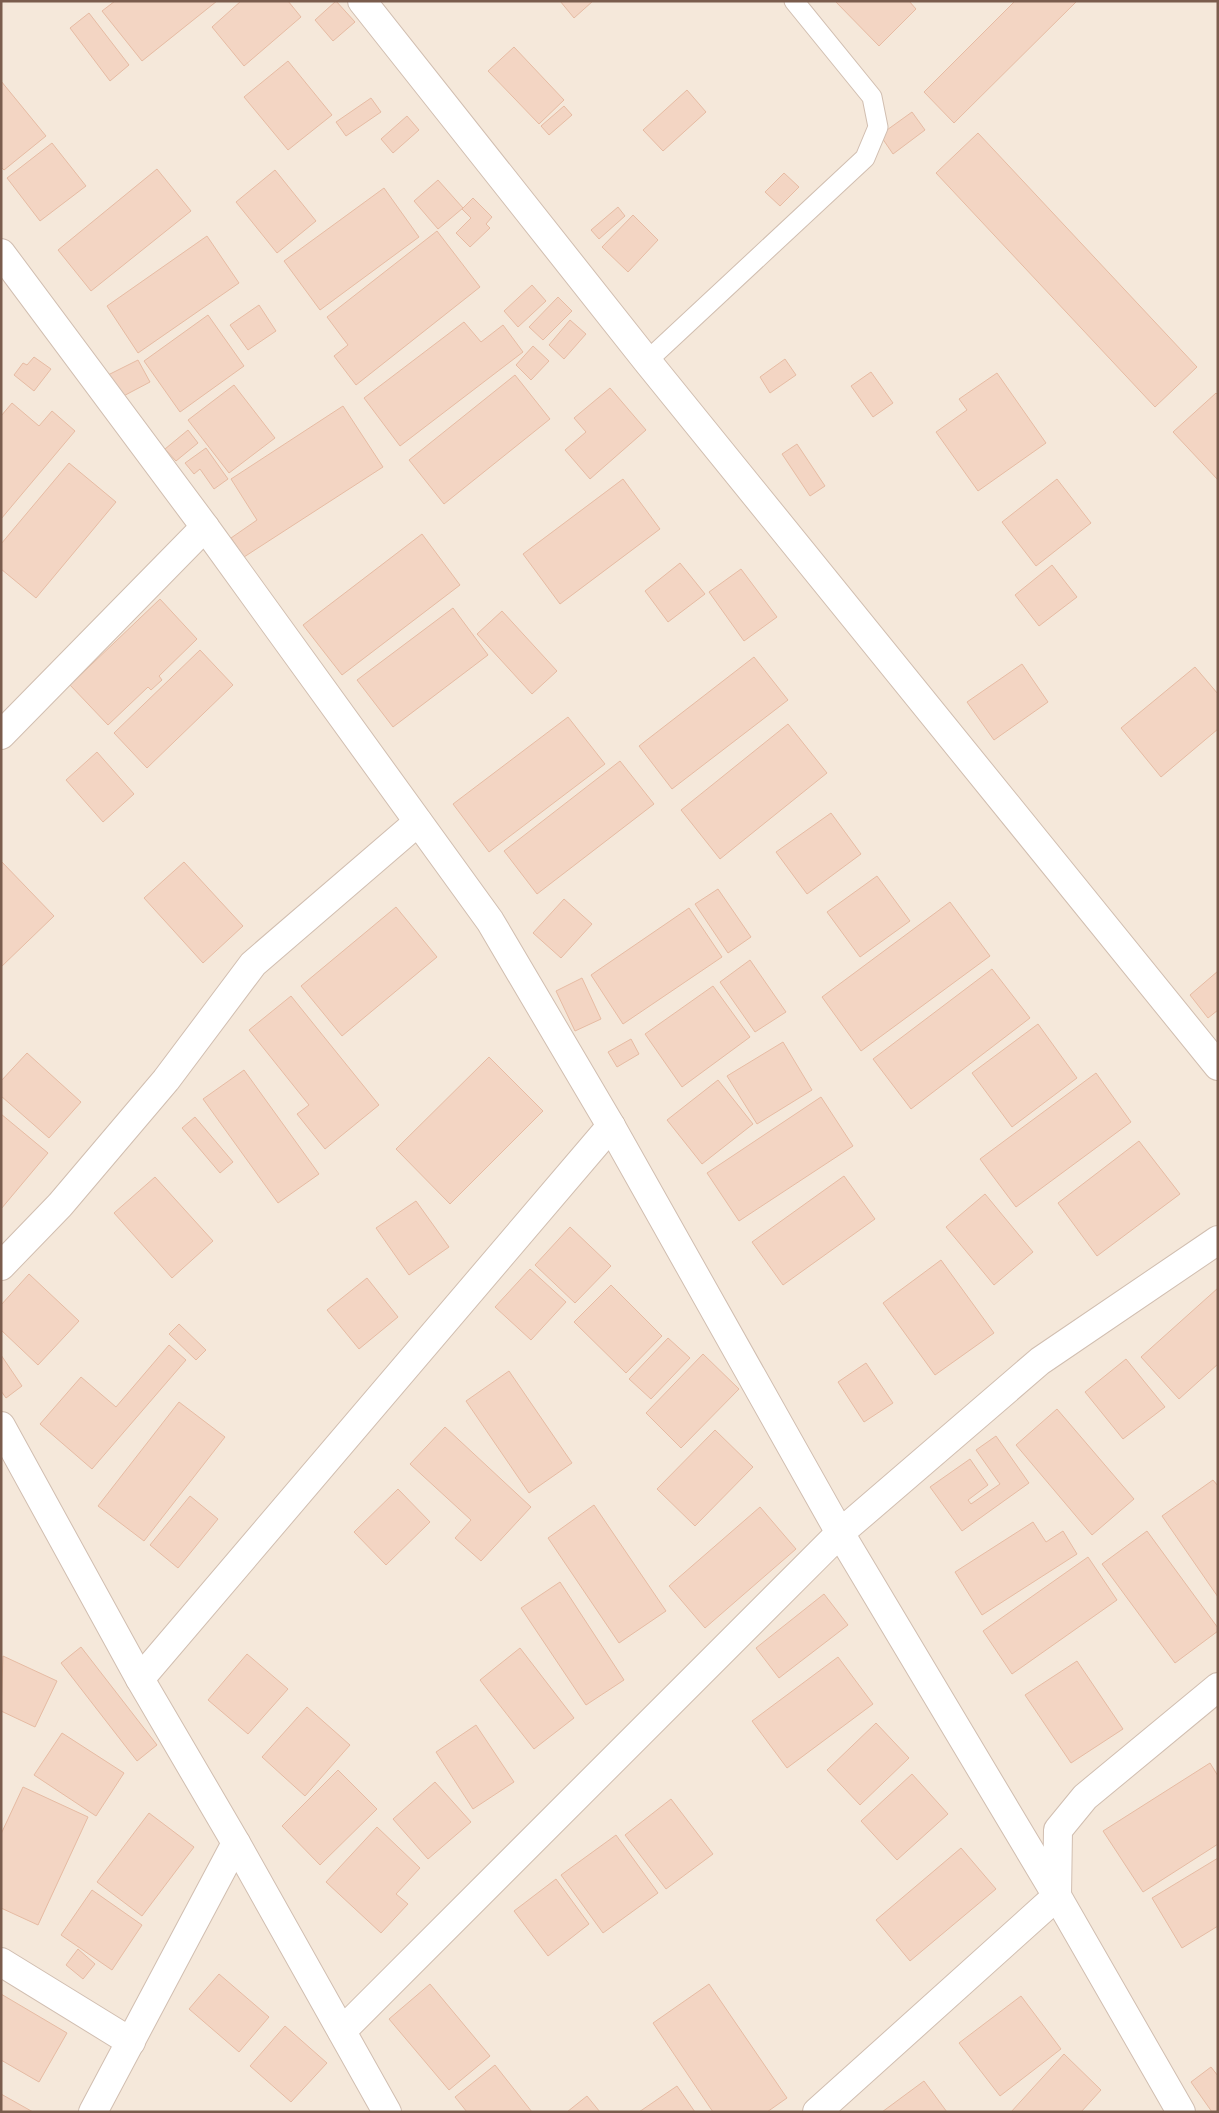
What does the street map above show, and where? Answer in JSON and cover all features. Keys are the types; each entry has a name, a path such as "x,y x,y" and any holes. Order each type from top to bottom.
{"street":[{"path":"362,1 647,361 1218,1066"},
{"path":"1,253 205,527 490,921 611,1126 840,1533 1058,1896 1181,2112"},
{"path":"1,735 205,527"},
{"path":"1,1266 60,1205 166,1080 254,964 418,822"},
{"path":"140,1679 611,1126"},
{"path":"342,2031 840,1533 1040,1361 1218,1240"},
{"path":"1,1426 140,1679 236,1843 387,2112"},
{"path":"816,2112 1058,1896 1058,1830 1085,1797 1218,1687"},
{"path":"93,2112 236,1843"},
{"path":"1,1962 131,2042"}],"lane":[{"path":"647,361 865,158 878,127 872,97 794,1"}],"shaded area":[{"path":"1,1 1218,1 1218,2112 1,2112"}],"building":[{"path":"115,1 217,1 142,61 102,11"},
{"path":"241,1 288,1 301,17 244,66 212,27"},
{"path":"336,1 355,22 333,41 315,20"},
{"path":"560,1 593,1 574,18"},
{"path":"835,1 909,1 916,9 879,46"},
{"path":"1015,1 1077,1 954,123 924,92"},
{"path":"89,13 129,65 110,81 70,28"},
{"path":"514,47 564,100 539,124 488,71"},
{"path":"288,61 332,115 288,150 244,97"},
{"path":"1,81 46,136 4,170 1,167"},
{"path":"687,90 706,112 663,151 643,130"},
{"path":"371,98 381,112 346,136 336,122"},
{"path":"564,106 572,115 549,135 541,126"},
{"path":"912,112 925,130 893,154 880,135"},
{"path":"407,116 419,130 393,153 381,139"},
{"path":"978,133 1197,367 1155,407 936,173"},
{"path":"52,143 86,186 40,221 7,178"},
{"path":"157,169 191,211 91,291 58,250"},
{"path":"275,170 316,221 277,253 236,202"},
{"path":"784,173 799,187 780,206 765,192"},
{"path":"438,180 463,208 438,229 414,201"},
{"path":"384,188 419,237 320,310 284,261"},
{"path":"473,198 492,217 486,224 490,228 470,247 456,233 471,218 462,209"},
{"path":"618,207 625,216 599,239 591,230"},
{"path":"633,215 658,240 628,272 602,247"},
{"path":"437,231 480,287 356,385 334,356 348,345 327,317"},
{"path":"207,236 239,283 138,353 107,306"},
{"path":"532,285 546,301 518,327 504,311"},
{"path":"558,297 572,311 543,340 529,327"},
{"path":"259,305 276,331 248,350 230,325"},
{"path":"208,315 244,366 180,412 144,361"},
{"path":"570,320 586,334 564,359 549,345"},
{"path":"464,322 481,342 503,325 523,352 400,446 364,398"},
{"path":"533,346 549,361 531,380 516,365"},
{"path":"34,357 51,369 34,391 14,375 23,363 27,365"},
{"path":"785,359 796,375 770,393 760,377"},
{"path":"138,360 150,382 114,401 102,378"},
{"path":"871,372 893,403 873,417 851,386"},
{"path":"997,373 1046,443 978,491 936,432 967,410 959,399"},
{"path":"515,375 550,419 444,504 409,460"},
{"path":"234,385 275,438 229,473 188,420"},
{"path":"610,388 646,430 590,479 565,450 586,432 574,418"},
{"path":"1216,393 1218,395 1218,480 1173,432"},
{"path":"12,403 39,426 52,411 75,431 1,519 1,416"},
{"path":"343,406 383,467 244,557 231,538 257,520 231,479"},
{"path":"188,430 198,443 176,461 165,449"},
{"path":"797,444 825,486 810,496 782,454"},
{"path":"206,448 228,479 214,489 200,469 194,474 185,463"},
{"path":"69,463 116,502 36,598 1,569 1,544"},
{"path":"623,479 660,529 560,604 523,554"},
{"path":"1057,479 1091,523 1036,566 1002,522"},
{"path":"422,534 460,585 342,675 303,625"},
{"path":"680,563 705,594 668,622 645,591"},
{"path":"1052,565 1077,597 1039,626 1015,595"},
{"path":"741,569 777,617 744,641 709,592"},
{"path":"160,599 197,639 159,676 162,680 151,690 148,687 108,725 70,685"},
{"path":"453,608 488,655 393,727 357,680"},
{"path":"502,611 557,671 532,694 477,634"},
{"path":"200,650 233,685 147,768 114,733"},
{"path":"754,657 788,700 672,789 639,746"},
{"path":"1022,664 1048,702 994,740 967,702"},
{"path":"1195,667 1218,694 1218,729 1161,777 1121,728"},
{"path":"568,717 605,764 489,852 453,804"},
{"path":"788,724 827,773 720,859 681,810"},
{"path":"97,752 134,794 103,822 66,780"},
{"path":"620,761 654,804 537,894 504,851"},
{"path":"831,813 861,854 807,894 776,852"},
{"path":"1,861 54,916 1,967"},
{"path":"184,862 243,926 203,963 144,898"},
{"path":"877,876 910,921 860,957 827,912"},
{"path":"718,889 751,937 728,953 695,904"},
{"path":"564,899 592,924 561,958 533,933"},
{"path":"950,902 990,956 861,1051 822,997"},
{"path":"396,907 437,957 342,1036 301,986"},
{"path":"689,908 722,957 623,1024 591,975"},
{"path":"750,960 786,1012 755,1032 720,982"},
{"path":"992,969 1030,1018 911,1109 873,1059"},
{"path":"1218,971 1218,1010 1208,1018 1190,995"},
{"path":"582,978 601,1019 575,1031 556,991"},
{"path":"713,986 750,1037 682,1087 645,1034"},
{"path":"291,996 379,1105 325,1149 297,1114 309,1105 249,1030"},
{"path":"1038,1024 1077,1078 1012,1127 972,1073"},
{"path":"631,1039 639,1054 617,1067 608,1052"},
{"path":"783,1042 812,1090 757,1124 727,1076"},
{"path":"27,1053 81,1102 49,1138 1,1096 1,1081"},
{"path":"489,1057 543,1111 450,1204 396,1149"},
{"path":"244,1070 319,1174 278,1203 203,1099"},
{"path":"1096,1073 1131,1122 1016,1207 980,1159"},
{"path":"718,1080 753,1124 702,1164 667,1120"},
{"path":"821,1097 853,1146 739,1221 707,1173"},
{"path":"1,1114 48,1153 1,1209"},
{"path":"195,1117 233,1162 220,1173 182,1128"},
{"path":"1139,1141 1180,1194 1097,1256 1058,1203"},
{"path":"844,1176 875,1219 783,1285 752,1242"},
{"path":"155,1177 213,1241 172,1278 114,1213"},
{"path":"985,1194 1033,1252 994,1285 946,1227"},
{"path":"416,1201 449,1247 409,1275 376,1228"},
{"path":"570,1227 611,1266 575,1303 535,1265"},
{"path":"941,1260 994,1333 935,1375 883,1303"},
{"path":"530,1269 566,1302 531,1340 495,1307"},
{"path":"29,1274 79,1321 38,1365 1,1330 1,1305"},
{"path":"367,1278 398,1317 359,1349 327,1310"},
{"path":"611,1285 662,1336 626,1373 574,1322"},
{"path":"1218,1288 1218,1364 1179,1399 1141,1357"},
{"path":"179,1324 206,1350 196,1360 169,1334"},
{"path":"668,1338 690,1358 651,1399 629,1379"},
{"path":"169,1345 186,1360 92,1469 40,1424 81,1377 116,1407"},
{"path":"703,1354 739,1389 681,1448 646,1413"},
{"path":"1,1355 22,1386 6,1398 1,1391"},
{"path":"1126,1359 1165,1407 1123,1439 1085,1392"},
{"path":"866,1363 893,1403 864,1422 838,1382"},
{"path":"509,1371 572,1463 529,1493 466,1401"},
{"path":"179,1402 225,1437 144,1541 98,1506"},
{"path":"1057,1409 1134,1499 1092,1535 1016,1445"},
{"path":"445,1427 531,1507 481,1561 455,1538 471,1520 410,1464"},
{"path":"715,1430 753,1467 695,1526 657,1489"},
{"path":"996,1436 1029,1483 962,1531 930,1487 970,1459 988,1485 968,1500 971,1504 1000,1484 976,1450"},
{"path":"1213,1480 1218,1486 1218,1597 1162,1516"},
{"path":"398,1489 430,1522 386,1565 354,1532"},
{"path":"190,1496 218,1519 178,1568 150,1545"},
{"path":"594,1505 666,1611 619,1643 548,1538"},
{"path":"760,1507 796,1549 705,1628 669,1586"},
{"path":"1033,1522 1046,1542 1063,1531 1077,1554 982,1615 955,1572"},
{"path":"1147,1531 1218,1628 1218,1631 1175,1663 1102,1564"},
{"path":"1088,1557 1117,1600 1012,1674 983,1631"},
{"path":"560,1582 624,1680 586,1705 521,1608"},
{"path":"824,1594 848,1625 779,1678 756,1648"},
{"path":"81,1647 157,1745 137,1761 61,1663"},
{"path":"520,1648 574,1718 534,1749 480,1680"},
{"path":"247,1654 288,1689 248,1734 208,1700"},
{"path":"3,1656 57,1681 35,1727 1,1711"},
{"path":"838,1657 873,1704 787,1768 752,1721"},
{"path":"1077,1661 1123,1729 1071,1763 1025,1695"},
{"path":"307,1707 350,1745 305,1796 262,1757"},
{"path":"876,1723 909,1758 860,1805 827,1770"},
{"path":"476,1725 514,1782 473,1809 436,1752"},
{"path":"62,1733 124,1773 96,1816 34,1775"},
{"path":"1210,1763 1218,1776 1218,1844 1143,1892 1103,1831"},
{"path":"338,1770 377,1809 320,1865 282,1826"},
{"path":"912,1774 948,1814 897,1860 861,1821"},
{"path":"435,1782 471,1822 428,1859 393,1819"},
{"path":"23,1787 88,1817 38,1925 1,1908 1,1834"},
{"path":"671,1799 713,1854 666,1889 625,1835"},
{"path":"149,1813 194,1847 142,1916 97,1882"},
{"path":"377,1827 420,1868 396,1894 408,1904 381,1933 326,1882"},
{"path":"616,1835 658,1893 603,1933 561,1875"},
{"path":"961,1848 996,1889 910,1961 876,1920"},
{"path":"1218,1858 1218,1926 1182,1948 1152,1898"},
{"path":"556,1879 589,1924 548,1956 514,1911"},
{"path":"92,1890 142,1925 112,1970 61,1935"},
{"path":"78,1949 95,1964 83,1979 66,1965"},
{"path":"219,1974 269,2017 239,2052 189,2009"},
{"path":"430,1984 490,2056 449,2090 389,2019"},
{"path":"709,1984 787,2098 767,2112 713,2112 653,2023"},
{"path":"1,1994 67,2033 39,2082 1,2060"},
{"path":"1021,1996 1061,2049 1000,2096 959,2043"},
{"path":"285,2026 327,2063 291,2102 250,2066"},
{"path":"1064,2054 1101,2090 1081,2112 1011,2112"},
{"path":"495,2065 532,2112 467,2112 455,2097"},
{"path":"1211,2067 1218,2076 1218,2112 1212,2112 1191,2082"},
{"path":"924,2081 947,2112 882,2112"},
{"path":"677,2086 695,2112 639,2112"},
{"path":"1,2094 33,2112 1,2112"},
{"path":"587,2096 600,2112 567,2112"}]}
